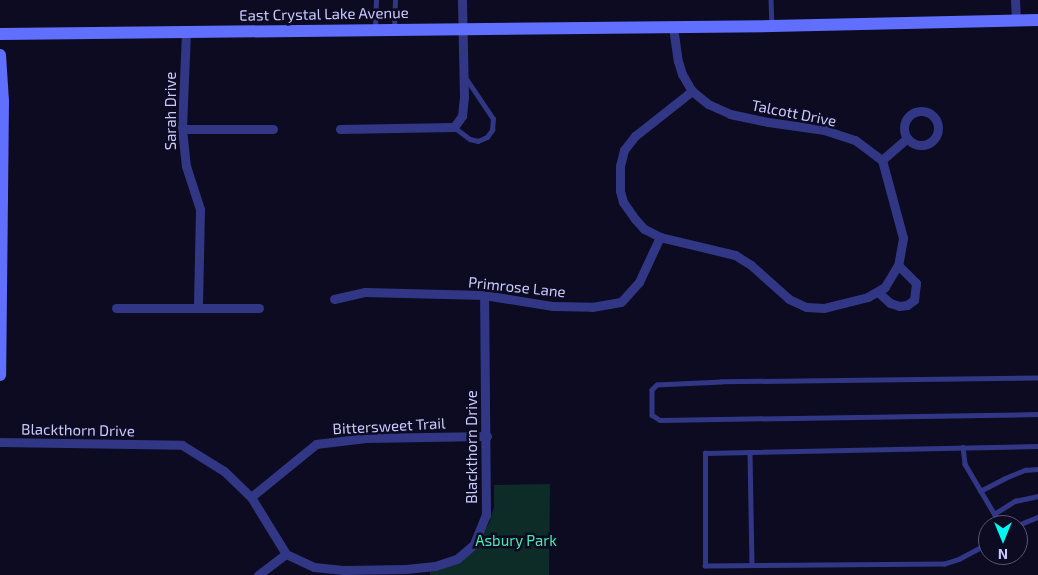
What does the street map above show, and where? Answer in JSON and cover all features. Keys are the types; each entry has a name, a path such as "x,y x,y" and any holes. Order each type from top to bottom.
{"street":[{"path":"340,129 454,127 462,116 464,77 462,0"},
{"path":"1016,0 1016,20"},
{"name":"East Crystal Lake Avenue","path":"0,34 772,26 1038,20"},
{"path":"673,27 678,61 682,74 692,91 634,136 622,157 619,186 623,202 628,211 644,229 660,237 735,255 747,262 788,300 806,307 824,308 878,293 890,280 898,265 903,247 903,230 882,160 907,138"},
{"name":"Sarah Drive","path":"186,32 182,129 186,166 200,209 198,307"},
{"path":"0,55 3,101 0,375"},
{"name":"Talcott Drive","path":"692,91 708,104 730,114 768,122 824,130 855,140 882,160"},
{"path":"182,129 273,129"},
{"name":"Primrose Lane","path":"334,299 365,292 484,295 553,306 592,307 621,302 639,282 660,237"},
{"path":"878,293 890,303 898,306 907,305 914,300 916,283 898,265"},
{"name":"Blackthorn Drive","path":"0,442 182,446 224,471 251,497 286,554 314,567 345,570 406,569 436,566 457,559 474,544 486,515 487,436 484,295"},
{"path":"116,308 260,308"},
{"name":"Bittersweet Trail","path":"251,497 316,444 366,438 487,436"},
{"path":"258,575 286,554"}],"lane":[{"path":"375,30 376,0"},
{"path":"394,30 395,0"},
{"path":"771,0 772,26"},
{"path":"454,127 470,139 478,141 487,137 492,130 492,119 464,77"},
{"path":"1038,378 722,382 657,385 652,390 652,415 660,420 1038,414"},
{"path":"978,549 960,559 945,564 705,566 704,453 1038,446"},
{"path":"964,447 965,464 994,514 1016,502 1038,496"},
{"path":"750,452 752,565"},
{"path":"980,490 1025,470 1038,469"}],"green space":[{"name":"Asbury Park","path":"550,484 549,575 430,575 430,571 459,561 476,546 489,523 494,507 494,485"}]}
